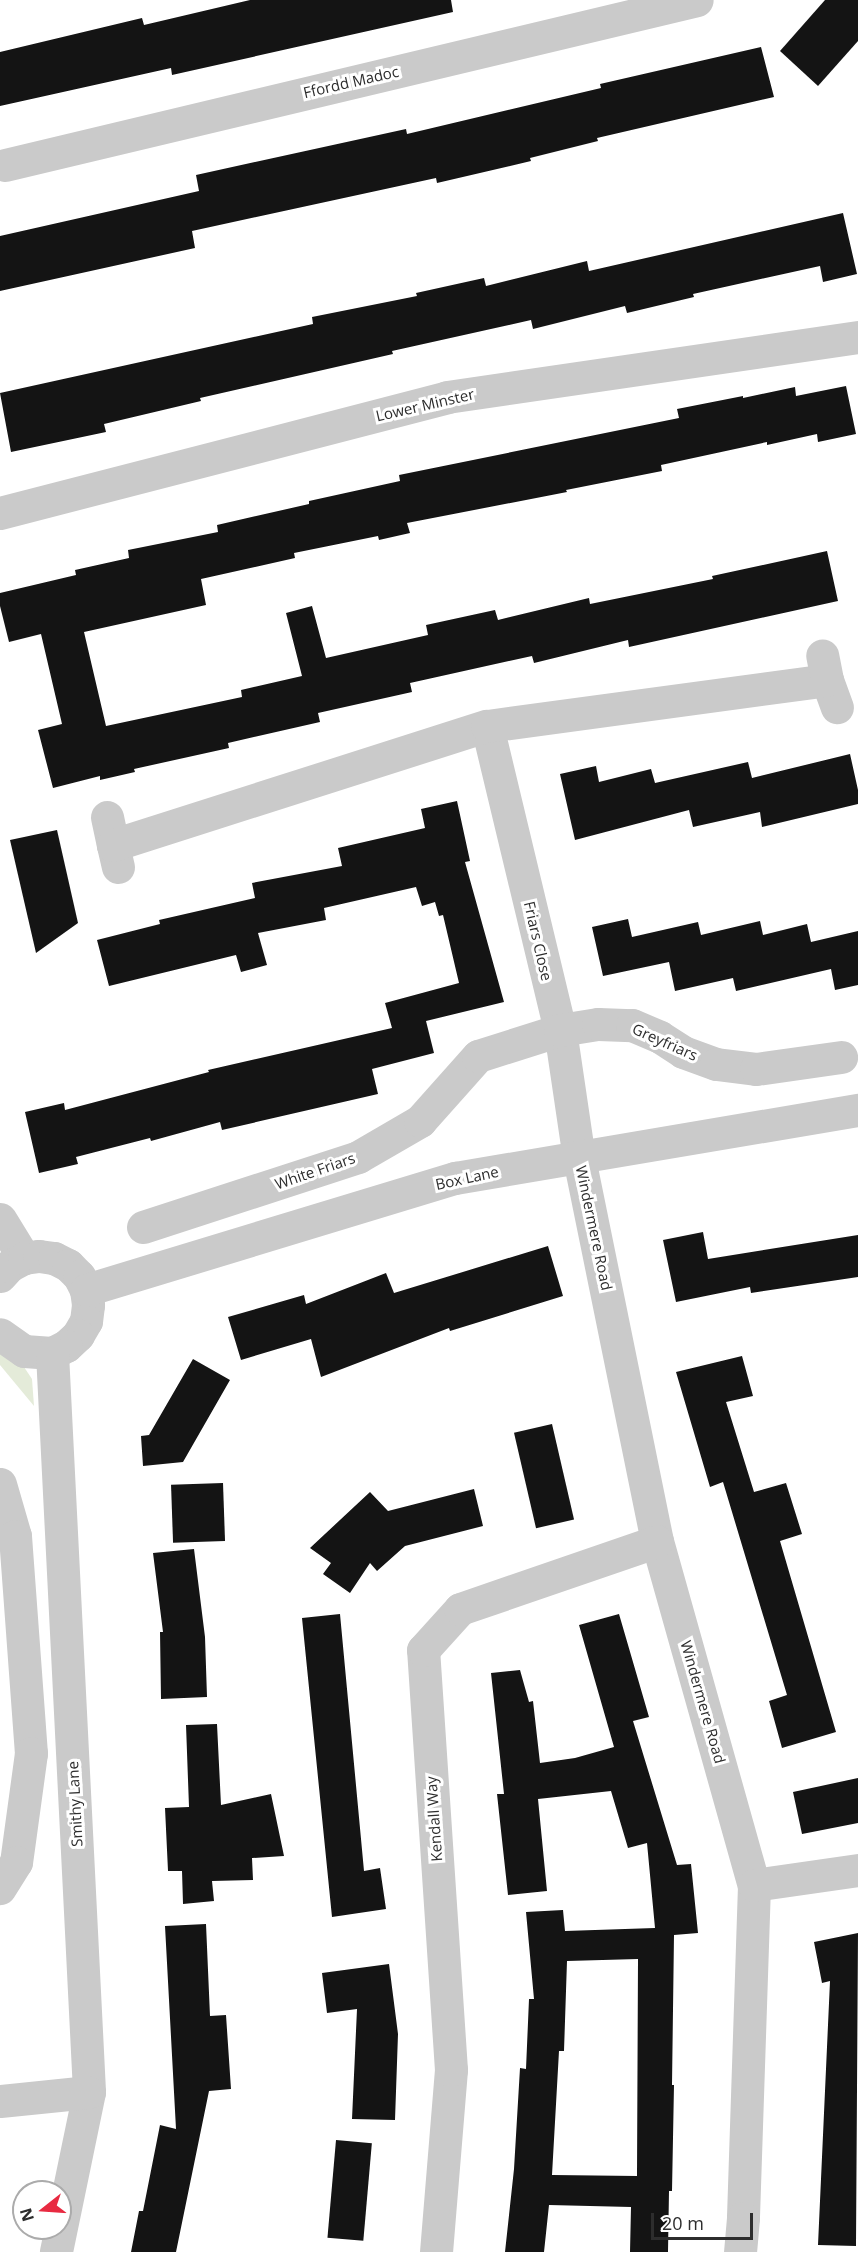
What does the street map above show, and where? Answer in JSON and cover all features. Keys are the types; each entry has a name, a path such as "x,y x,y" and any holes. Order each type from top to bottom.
{"street":[{"name":"Ffordd Madoc","path":"5,165 697,0"},
{"name":"Lower Minster","path":"0,513 447,397 858,337"},
{"path":"113,843 487,726 829,681"},
{"name":"Friars Close","path":"487,726 560,1030 579,1158"},
{"name":"Greyfriars","path":"560,1030 598,1024 632,1025 660,1037 683,1052 716,1064 756,1069 841,1057"},
{"name":"White Friars","path":"143,1227 358,1157 420,1121 478,1056 560,1030"},
{"name":"Box Lane","path":"86,1290 455,1178 858,1110"},
{"name":"Windermere Road","path":"579,1158 657,1541 754,1885 740,2252"},
{"path":"0,1219 12,1267 39,1256 54,1258 68,1265 78,1276 86,1290 88,1305 86,1321 78,1335 66,1346 52,1353 24,1352 11,1345 0,1334"},
{"name":"Smithy Lane","path":"52,1353 89,2092 56,2252"},
{"path":"0,1484 15,1536 31,1753 16,1862 0,1888"},
{"name":"Kendall Way","path":"436,2252 451,2070 423,1650 460,1609 657,1541"},
{"path":"754,1885 858,1870"},
{"path":"0,2101 89,2092"}],"green space":[{"path":"0,1341 16,1355 32,1379 34,1406 0,1365"}],"building":[{"path":"250,0 451,0 453,12 172,75 171,68 0,106 0,52 142,18 144,25"},
{"path":"825,0 858,0 858,41 818,86 780,51"},
{"path":"761,47 774,97 597,138 598,141 530,158 531,161 437,183 436,178 192,231 195,248 0,291 0,236 199,191 196,175 406,129 407,134 601,88 600,84"},
{"path":"843,213 857,274 823,282 820,266 693,294 694,297 627,313 625,306 533,329 531,320 200,398 201,401 104,424 106,432 11,452 0,393 313,324 312,317 417,296 416,293 484,278 486,286 587,261 589,271"},
{"path":"846,386 856,434 818,442 817,434 767,445 767,442 661,465 662,471 407,523 410,533 379,540 378,536 294,553 295,558 201,579 206,605 84,632 106,726 242,697 241,690 302,676 286,613 312,606 326,658 428,635 426,625 495,610 498,620 589,598 590,604 713,579 712,576 827,551 838,601 629,647 628,640 534,663 532,656 410,683 412,692 318,713 320,722 228,743 229,748 134,769 135,772 100,780 100,776 53,788 38,730 62,724 41,634 9,642 0,606 0,593 76,575 75,570 129,558 128,550 218,532 217,525 309,504 309,501 400,481 399,475 679,418 677,409 795,387 796,396"},
{"path":"850,754 858,790 858,804 762,827 760,812 693,827 689,810 575,840 560,774 596,766 599,782 651,769 655,783 748,762 752,778"},
{"path":"457,801 470,861 465,862 504,1002 426,1021 434,1053 372,1069 378,1094 222,1130 220,1122 151,1141 150,1138 76,1157 78,1164 39,1173 25,1112 64,1103 65,1110 209,1072 208,1070 392,1028 385,1003 459,983 443,915 439,916 435,902 422,906 416,887 324,908 326,920 258,933 267,965 241,972 236,955 109,986 97,940 160,924 159,920 255,898 252,883 342,866 338,848 425,828 421,809"},
{"path":"57,830 78,923 36,953 10,840"},
{"path":"628,919 632,937 698,922 701,935 760,921 763,935 807,924 811,942 858,931 858,985 835,990 831,969 736,991 733,978 675,991 669,962 603,976 592,927"},
{"path":"703,1232 708,1259 858,1235 858,1277 751,1293 750,1287 676,1302 663,1240"},
{"path":"548,1246 563,1296 450,1331 449,1328 321,1377 311,1339 241,1360 228,1317 304,1295 306,1304 386,1273 394,1293"},
{"path":"742,1356 753,1396 726,1402 754,1492 786,1483 802,1534 780,1541 836,1732 782,1748 769,1701 787,1695 723,1482 710,1487 676,1372"},
{"path":"193,1359 230,1380 183,1462 143,1466 141,1436 149,1435"},
{"path":"552,1424 574,1519 536,1528 514,1433"},
{"path":"223,1483 225,1541 173,1543 171,1485"},
{"path":"474,1489 483,1526 405,1546 377,1571 370,1563 350,1593 323,1574 331,1563 310,1548 370,1492 388,1511"},
{"path":"194,1549 205,1637 207,1697 161,1699 160,1632 163,1632 153,1553"},
{"path":"340,1614 364,1871 380,1868 386,1909 332,1917 302,1618"},
{"path":"619,1614 649,1717 633,1721 677,1865 691,1864 698,1933 674,1935 672,2191 669,2191 668,2252 630,2252 631,2207 549,2205 544,2252 505,2252 514,2169 520,2068 526,2069 529,1999 534,1999 526,1912 563,1910 565,1931 655,1928 647,1843 628,1848 611,1791 538,1799 547,1891 508,1895 497,1794 504,1794 491,1673 520,1670 529,1702 533,1701 540,1763 575,1758 614,1747 579,1625","holes":["638,1959 637,2176 552,2175 559,2051 564,2051 567,1961"]},
{"path":"217,1724 221,1805 271,1794 284,1856 252,1858 253,1880 212,1881 214,1901 183,1904 182,1871 168,1871 165,1808 189,1807 186,1725"},
{"path":"858,1778 858,1823 802,1834 793,1792"},
{"path":"206,1924 210,2016 226,2015 231,2089 209,2091 176,2252 131,2252 139,2211 143,2211 160,2125 176,2129 165,1926"},
{"path":"858,1933 856,2246 818,2245 830,1981 822,1983 814,1942"},
{"path":"389,1964 398,2034 395,2120 352,2119 357,2009 327,2013 322,1973"},
{"path":"336,2140 372,2143 363,2241 327,2238"}]}
